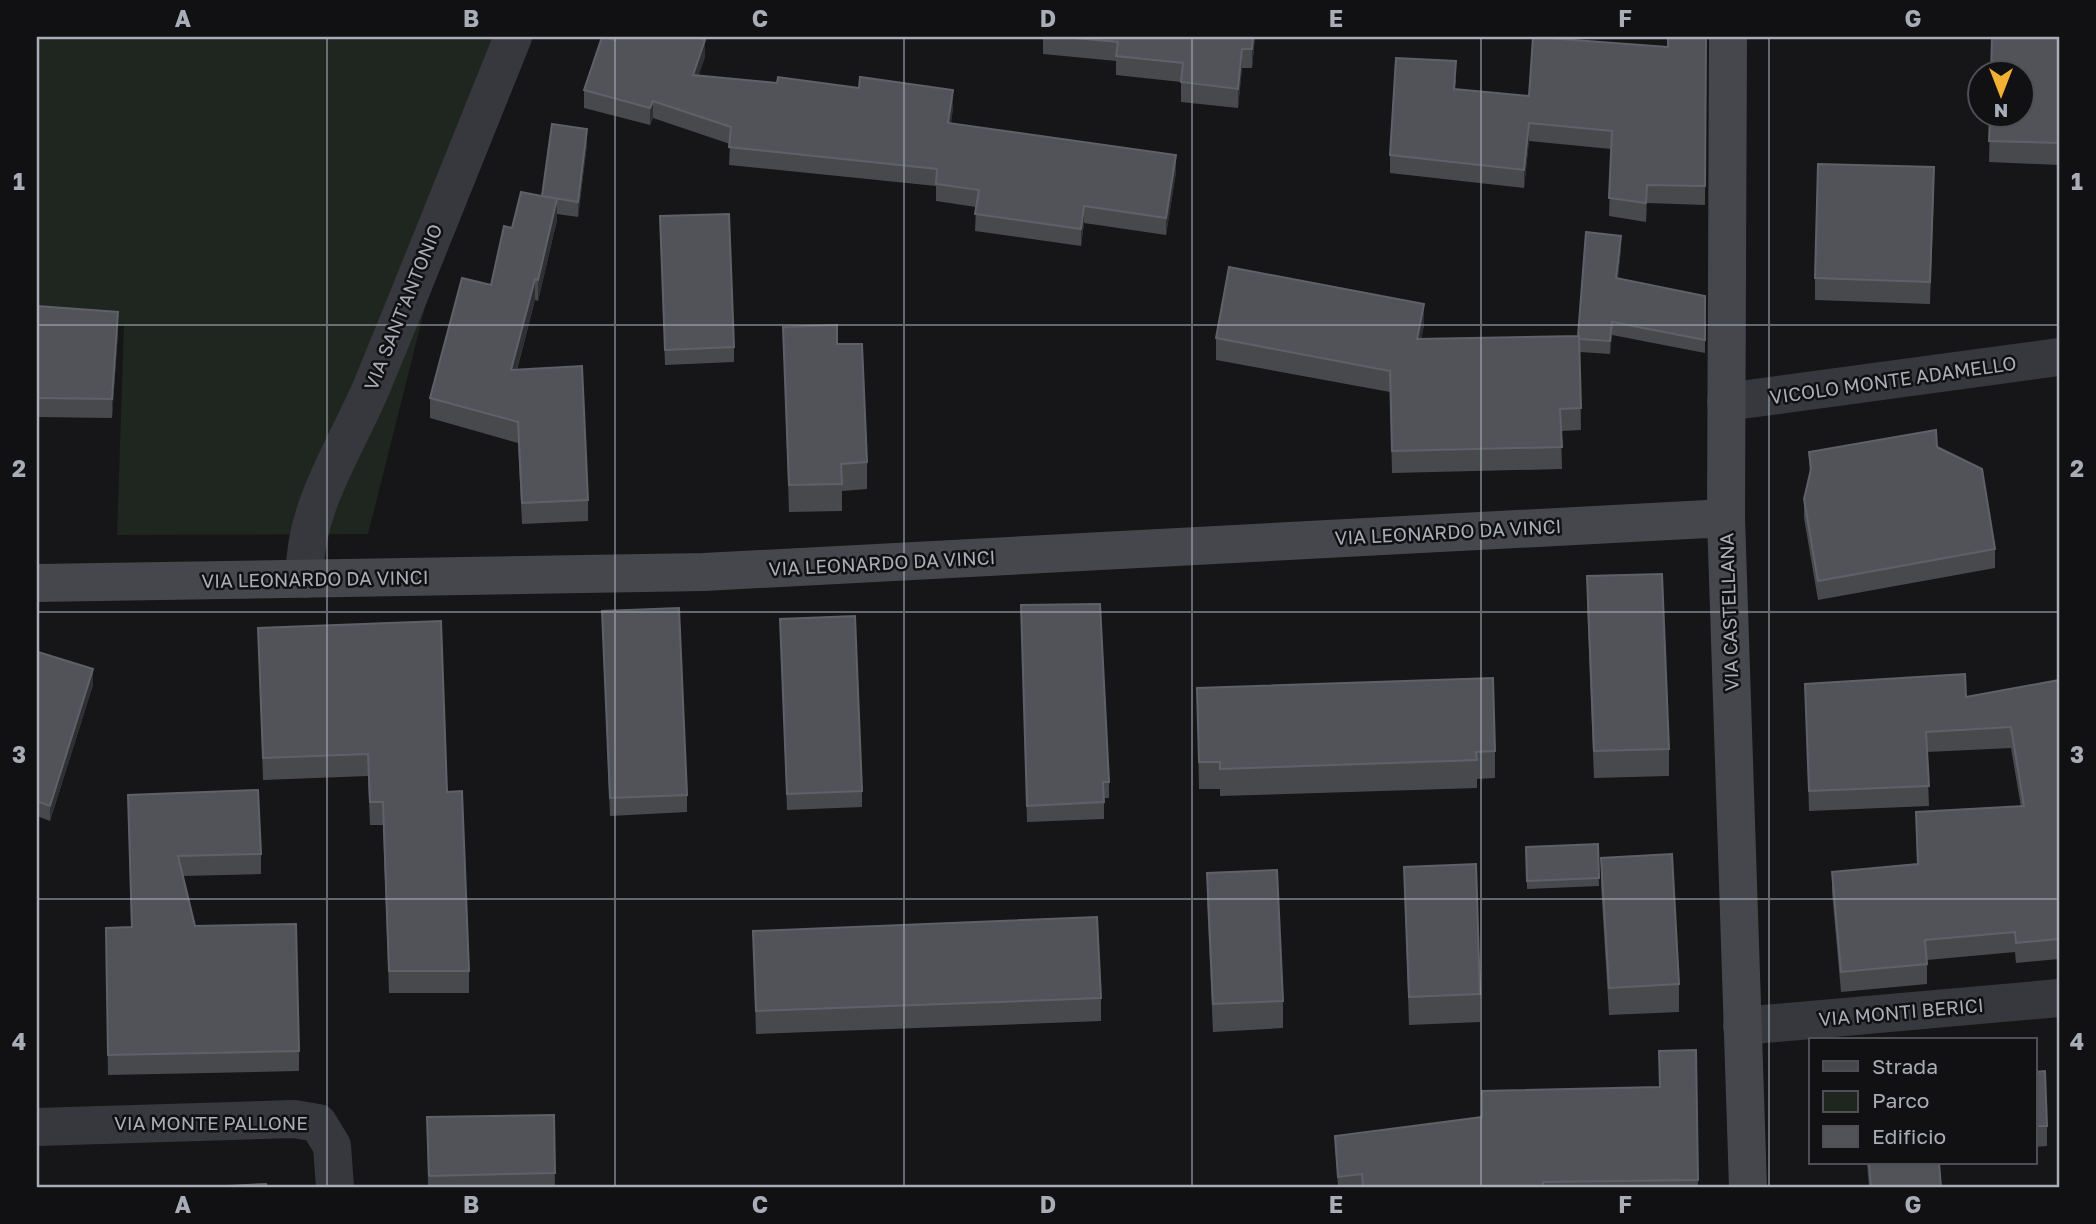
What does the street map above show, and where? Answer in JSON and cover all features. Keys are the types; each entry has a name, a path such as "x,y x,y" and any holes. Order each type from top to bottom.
{"street":[{"name":"VIA SANT'ANTONIO","path":"305,579 305,553 319,503 371,388 513,37"},
{"name":"VIA CASTELLANA","path":"1728,37 1726,518 1748,1187"},
{"name":"VICOLO MONTE ADAMELLO","path":"1726,402 2059,357"},
{"name":"VIA LEONARDO DA VINCI","path":"37,583 704,572 1726,518"},
{"name":"VIA MONTI BERICI","path":"1742,1026 2059,998"},
{"name":"VIA MONTE PALLONE","path":"37,1127 281,1119 318,1123 332,1146 335,1187"}],"green space":[{"path":"37,37 493,37 368,534 117,535 124,326 37,313"}],"building":[{"path":"602,37 615,40 616,37 696,37 705,40 693,75 777,83 778,77 859,88 860,77 953,90 948,123 1176,155 1166,218 1084,206 1081,229 975,214 979,190 936,184 937,169 729,147 731,127 653,101 650,108 584,90"},
{"path":"1063,37 1253,37 1252,49 1242,49 1238,89 1181,82 1183,63 1116,56 1118,42"},
{"path":"1533,37 1668,47 1668,37 1706,37 1705,186 1647,185 1646,203 1609,198 1612,131 1529,123 1524,170 1390,155 1396,58 1456,61 1454,89 1529,96"},
{"path":"1992,37 2059,37 2059,143 1989,141 1989,130 2036,130 2036,60 1991,60"},
{"path":"552,124 587,129 578,202 542,196"},
{"path":"1818,164 1934,167 1930,282 1815,278"},
{"path":"521,192 557,199 538,280 535,279 511,370 582,366 588,500 522,503 518,422 430,398 462,278 491,285 504,226 512,228"},
{"path":"729,214 734,347 665,350 660,216"},
{"path":"1586,232 1621,236 1616,278 1705,296 1705,340 1612,322 1610,341 1579,339"},
{"path":"1229,267 1424,304 1417,339 1579,336 1581,408 1560,409 1562,447 1392,451 1390,371 1216,338"},
{"path":"37,306 118,312 112,399 37,398"},
{"path":"837,325 837,344 862,344 867,462 841,464 842,484 789,485 783,327"},
{"path":"1936,430 1937,447 1982,469 1995,549 1818,581 1804,499 1811,469 1809,452"},
{"path":"1662,574 1669,749 1594,751 1587,576"},
{"path":"1100,604 1109,782 1103,782 1104,802 1027,806 1021,605"},
{"path":"679,608 687,795 610,798 602,611"},
{"path":"855,616 862,791 787,794 780,619"},
{"path":"441,621 447,792 462,791 469,971 389,971 383,802 370,802 368,754 263,758 258,628"},
{"path":"38,652 93,669 50,806 37,801"},
{"path":"1965,674 1966,697 2059,680 2059,939 2016,943 2015,932 1925,940 1927,964 1841,972 1832,872 1918,864 1916,812 2024,806 2011,727 1926,732 1929,786 1809,791 1805,684"},
{"path":"1493,678 1495,751 1476,752 1477,760 1220,769 1220,762 1199,762 1197,688"},
{"path":"258,790 261,854 178,856 195,926 296,924 299,1051 108,1055 106,928 132,927 128,795"},
{"path":"1598,844 1599,878 1527,881 1526,847"},
{"path":"1672,854 1679,984 1609,988 1601,858"},
{"path":"1476,864 1480,994 1409,997 1404,867"},
{"path":"1277,870 1283,1001 1213,1004 1207,873"},
{"path":"1097,917 1101,998 756,1011 753,931"},
{"path":"1696,1050 1698,1180 1543,1182 1543,1187 1363,1187 1362,1174 1338,1177 1335,1136 1482,1117 1482,1091 1660,1087 1659,1051"},
{"path":"2045,1071 2047,1126 2036,1126 2036,1072"},
{"path":"554,1115 555,1173 429,1176 427,1117"},
{"path":"1869,1164 1939,1164 1941,1187 1871,1187"},
{"path":"266,1184 267,1187 208,1187"}]}
